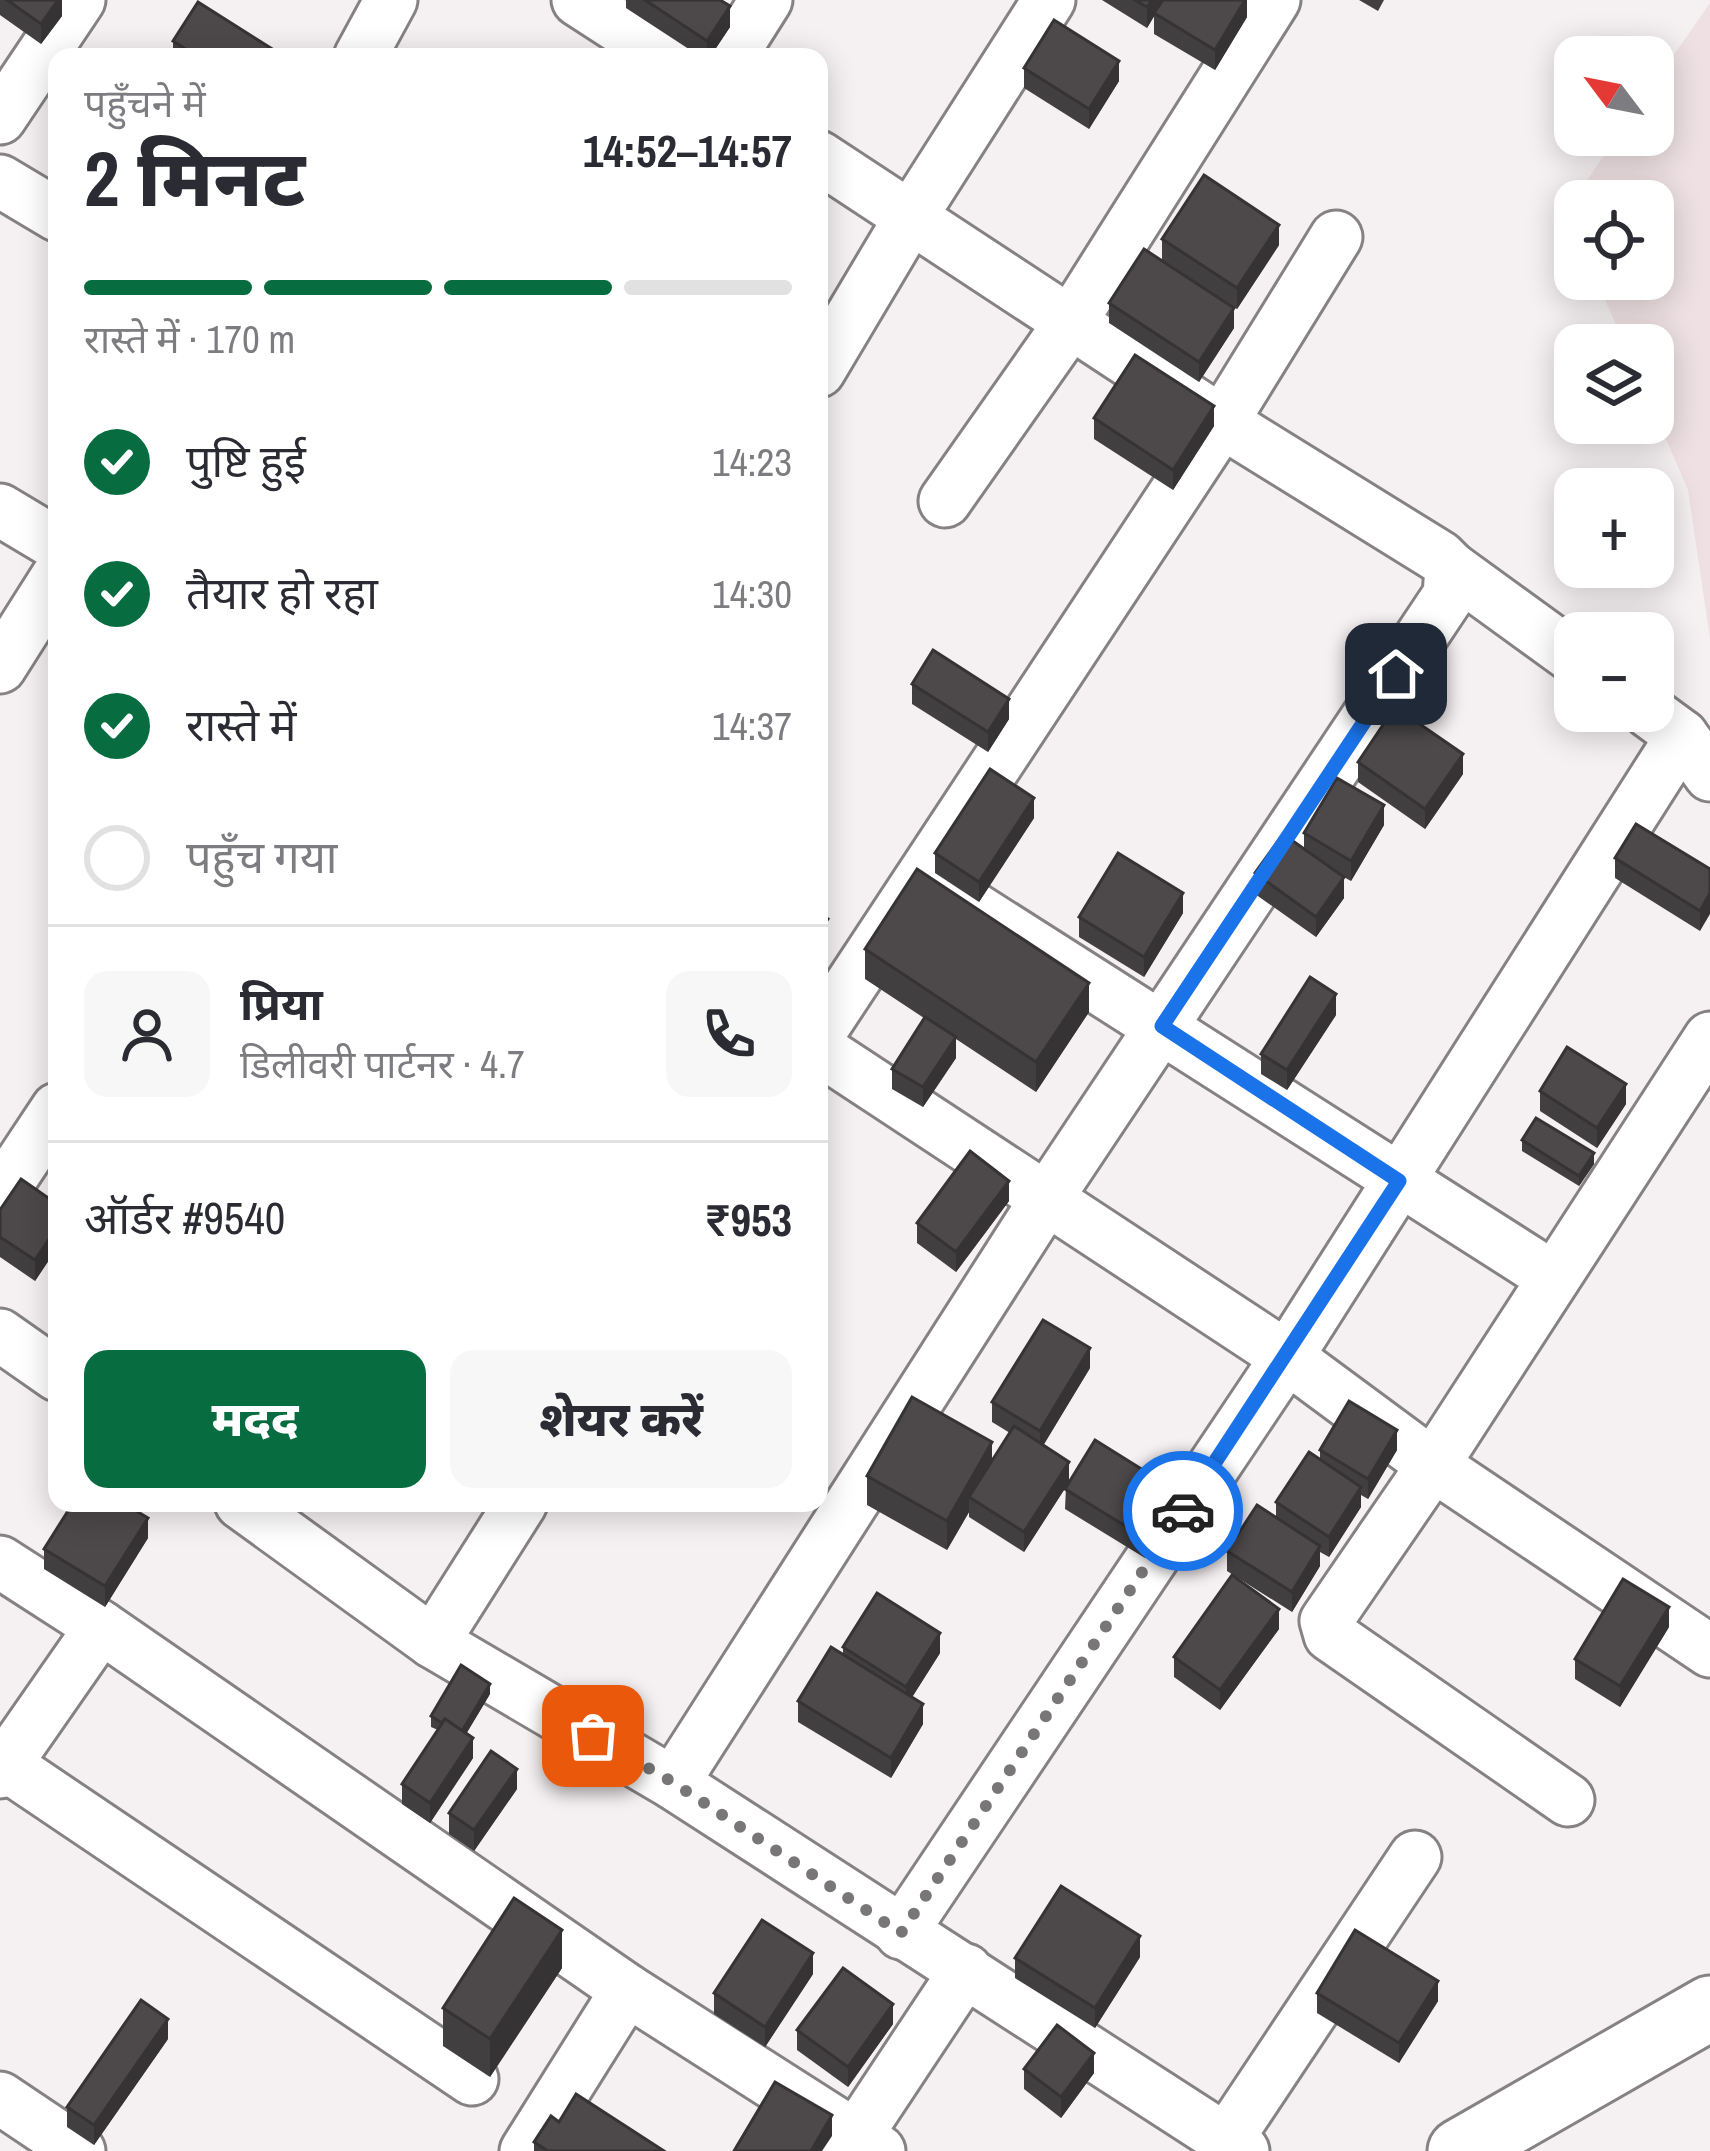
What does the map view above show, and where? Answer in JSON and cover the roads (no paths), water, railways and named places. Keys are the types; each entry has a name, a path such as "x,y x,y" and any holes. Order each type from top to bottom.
{"street":[{"path":"0,118 79,0"},
{"path":"365,48 391,0"},
{"path":"736,48 766,0"},
{"path":"828,356 1048,0"},
{"path":"945,501 1070,323 1274,0"},
{"path":"598,6 654,48"},
{"path":"828,164 1451,568 1554,643"},
{"path":"0,181 48,210"},
{"path":"828,1019 1222,422 1336,237"},
{"path":"0,510 48,539"},
{"path":"674,1783 1046,1201 1449,595 1451,568"},
{"path":"0,668 48,591"},
{"path":"901,1933 1287,1357 1680,741"},
{"path":"922,876 1554,1278"},
{"path":"1568,1800 1326,1629 1326,1621 1710,1038"},
{"path":"828,1055 1287,1357 1433,1465 1710,1651"},
{"path":"0,1195 48,1123"},
{"path":"0,1335 48,1369"},
{"path":"258,1512 433,1642 674,1783 1235,2145 1415,1857"},
{"path":"433,1642 515,1512"},
{"path":"0,1562 860,2146 966,1970"},
{"path":"101,1628 2,1766 472,2079"},
{"path":"526,2151 627,1990"},
{"path":"1460,2151 1710,2008"},
{"path":"0,2098 79,2151"}]}
